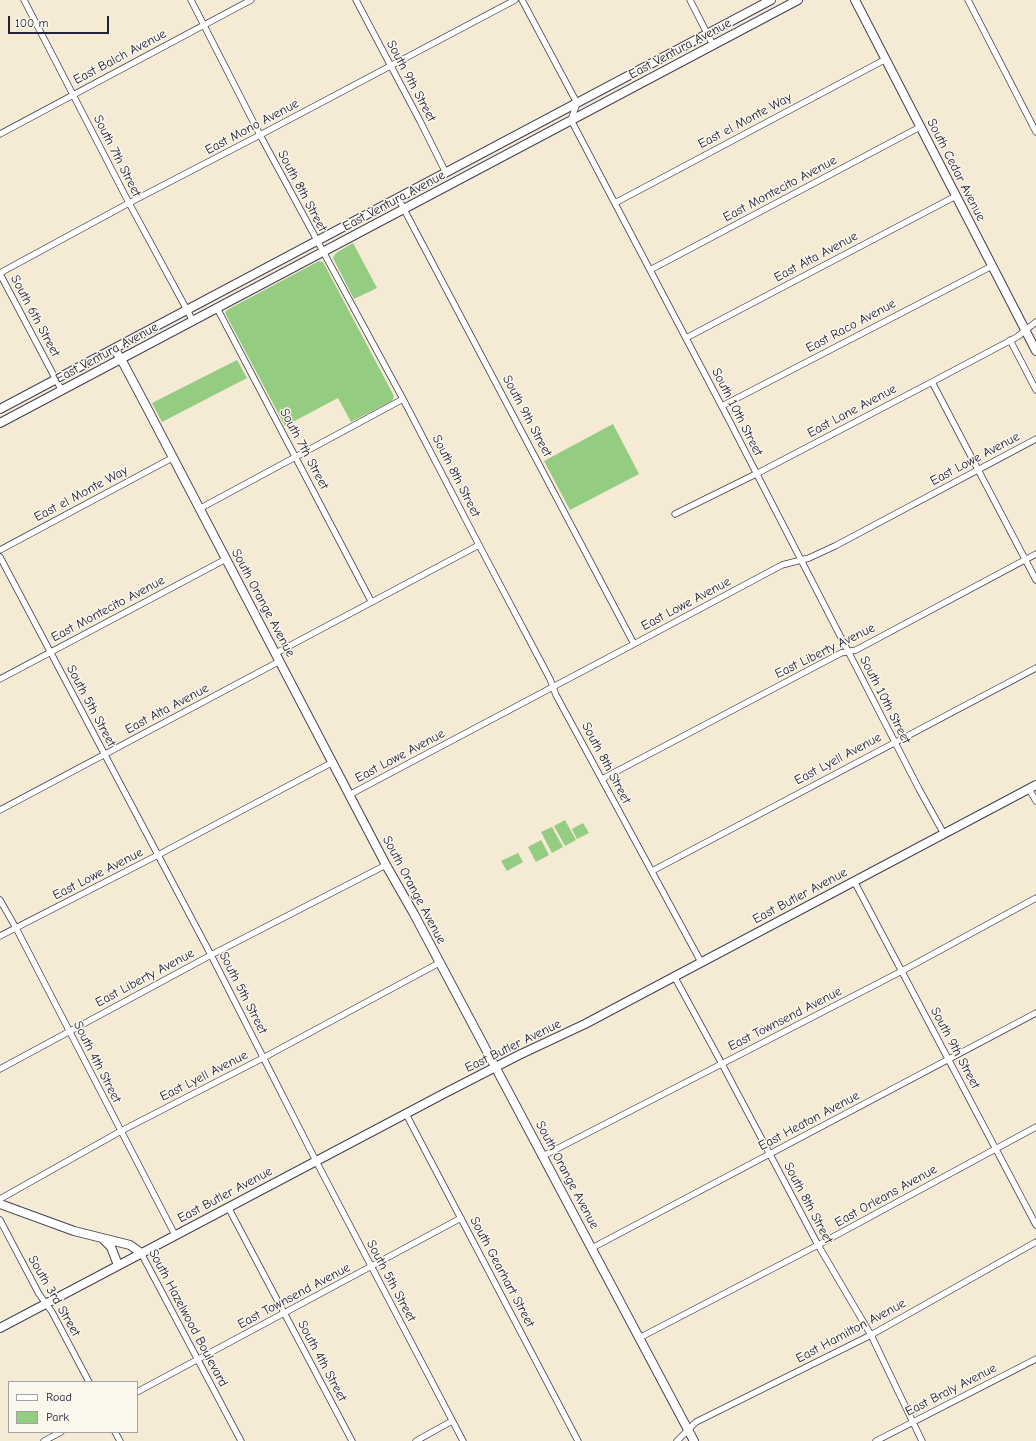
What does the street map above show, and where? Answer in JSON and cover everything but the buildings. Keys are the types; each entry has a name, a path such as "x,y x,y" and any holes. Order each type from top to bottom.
{"street":[{"name":"South 7th Street","path":"24,0 129,203 193,321"},
{"name":"South 8th Street","path":"191,0 260,135 403,399 550,679 556,695 701,962"},
{"name":"East Balch Avenue","path":"0,134 252,0"},
{"name":"South 9th Street","path":"356,0 446,173"},
{"name":"East Mono Avenue","path":"0,273 129,203 515,0"},
{"path":"522,0 577,103 571,120"},
{"path":"690,0 713,45"},
{"name":"East Ventura Avenue","path":"0,409 771,0"},
{"name":"East Ventura Avenue","path":"0,423 798,0"},
{"name":"South Cedar Avenue","path":"855,0 1036,351"},
{"path":"968,0 1036,132"},
{"name":"East el Monte Way","path":"615,203 886,59"},
{"name":"South 10th Street","path":"571,120 722,406 800,560 944,834"},
{"name":"East Montecito Avenue","path":"650,270 920,127"},
{"name":"East Alta Avenue","path":"686,338 956,196"},
{"name":"South 9th Street","path":"398,198 634,644"},
{"name":"East Raco Avenue","path":"722,406 992,266"},
{"name":"South 6th Street","path":"0,273 62,391"},
{"name":"South 7th Street","path":"217,308 371,602"},
{"name":"East Lane Avenue","path":"675,514 756,474 932,382 1010,340 1036,322"},
{"path":"1010,340 1036,390"},
{"name":"South Orange Avenue","path":"114,349 276,653 386,865 414,914 694,1441"},
{"path":"932,382 1036,580"},
{"path":"199,509 403,399"},
{"name":"East Lowe Avenue","path":"349,795 782,565 813,556 836,546 1036,439"},
{"name":"East el Monte Way","path":"0,550 172,458"},
{"path":"276,653 479,545"},
{"name":"East Liberty Avenue","path":"602,779 841,653 856,650 1036,554"},
{"name":"South 5th Street","path":"0,556 211,955 316,1161 463,1441"},
{"name":"East Montecito Avenue","path":"0,679 226,559"},
{"name":"East Alta Avenue","path":"0,810 280,661"},
{"name":"East Lyell Avenue","path":"652,871 1036,668"},
{"name":"East Lowe Avenue","path":"0,936 158,855 333,762"},
{"path":"1033,787 1036,801"},
{"name":"East Butler Avenue","path":"0,1328 495,1067 585,1024 1033,787"},
{"name":"East Liberty Avenue","path":"0,1069 211,955 386,865"},
{"name":"South 9th Street","path":"854,881 1036,1225"},
{"name":"East Townsend Avenue","path":"543,1156 902,970 1036,898"},
{"name":"South 4th Street","path":"0,900 16,928 120,1132 175,1235"},
{"name":"East Lyell Avenue","path":"0,1199 120,1132 263,1058 439,962"},
{"name":"South 8th Street","path":"674,976 818,1245 871,1335 922,1441"},
{"name":"East Heaton Avenue","path":"592,1248 1036,1013"},
{"name":"South Gearhart Street","path":"406,1114 578,1441"},
{"name":"East Orleans Avenue","path":"639,1338 818,1245 1036,1127"},
{"name":"South Hazelwood Boulevard","path":"0,1204 49,1223 102,1239 130,1245 142,1253 241,1441"},
{"name":"South 4th Street","path":"228,1207 352,1441"},
{"name":"East Townsend Avenue","path":"138,1391 285,1314 461,1218"},
{"name":"South 3rd Street","path":"0,1220 39,1294 52,1312 88,1381"},
{"path":"102,1239 111,1247 118,1265"},
{"name":"East Hamilton Avenue","path":"677,1441 696,1422 871,1335 1036,1242"},
{"name":"East Braly Avenue","path":"876,1441 1036,1359"},
{"path":"416,1441 452,1422"},
{"path":"44,1441 59,1433"}],"green space":[{"path":"353,243 377,288 354,299 333,258 336,253"},
{"path":"319,261 323,262 394,396 392,401 351,422 338,398 285,426 225,313 227,310"},
{"path":"237,360 247,378 162,422 152,403"},
{"path":"613,424 639,474 570,510 544,461"},
{"path":"565,820 576,840 565,846 554,826"},
{"path":"583,823 589,833 577,839 572,829"},
{"path":"552,827 563,847 552,853 541,832"},
{"path":"541,840 549,855 536,862 528,847"},
{"path":"518,853 523,862 507,871 501,861"}]}
